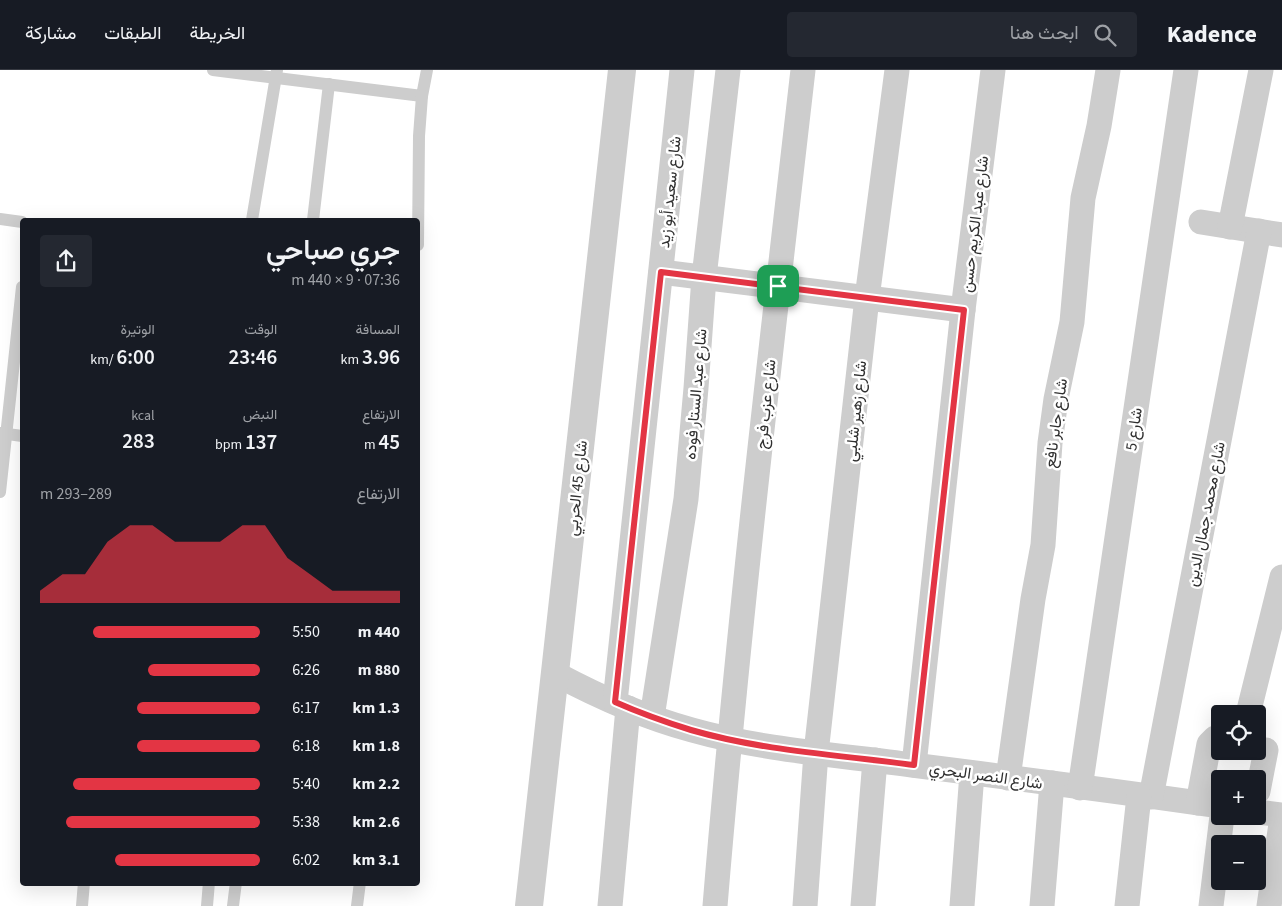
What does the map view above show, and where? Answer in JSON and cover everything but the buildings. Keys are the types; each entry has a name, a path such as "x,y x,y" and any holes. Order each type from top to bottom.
{"street":[{"name":"شارع 45 الحربي","path":"529,906 622,70"},
{"name":"شارع سعيد أبو زيد","path":"610,906 622,705 661,272 682,70"},
{"name":"شارع عبد الستار فوده","path":"652,718 686,499 704,277 728,70"},
{"name":"شارع عزب فرج","path":"716,906 729,739 803,70"},
{"name":"شارع زهير شلبي","path":"805,906 816,753 868,298 897,70"},
{"name":"شارع عبد الكريم حسن","path":"914,765 964,310 993,70"},
{"name":"شارع جابر نافع","path":"1008,778 1042,545 1052,425 1072,322 1083,198 1099,126 1108,70"},
{"name":"شارع 5","path":"1080,788 1186,70"},
{"path":"1230,227 1260,70"},
{"path":"1201,222 1270,233"},
{"name":"شارع محمد جمال الدين","path":"1127,906 1145,796 1270,233"},
{"path":"661,272 964,310"},
{"path":"1250,705 1282,577"},
{"name":"شارع النصر البحري","path":"556,674 652,718 729,739 816,753 1209,805"},
{"path":"1209,805 1211,743"},
{"path":"863,906 875,760"},
{"path":"962,906 972,773"},
{"path":"1042,906 1052,784"},
{"path":"1266,813 1282,816 1269,906"},
{"path":"1211,906 1221,825"}],"lane":[{"path":"213,70 276,74 329,84 422,96"},
{"path":"418,218 419,136 422,96 427,70"},
{"path":"252,218 276,74"},
{"path":"313,218 329,84"},
{"path":"0,219 20,222"},
{"path":"0,492 3,434 20,302"},
{"path":"3,434 20,436"},
{"path":"82,906 84,886"},
{"path":"207,906 209,886"},
{"path":"233,906 236,886"},
{"path":"357,906 360,886"}],"route":[{"path":"661,272 778,286 964,310 914,765 816,753 729,739 652,718 615,702 661,272"}]}
